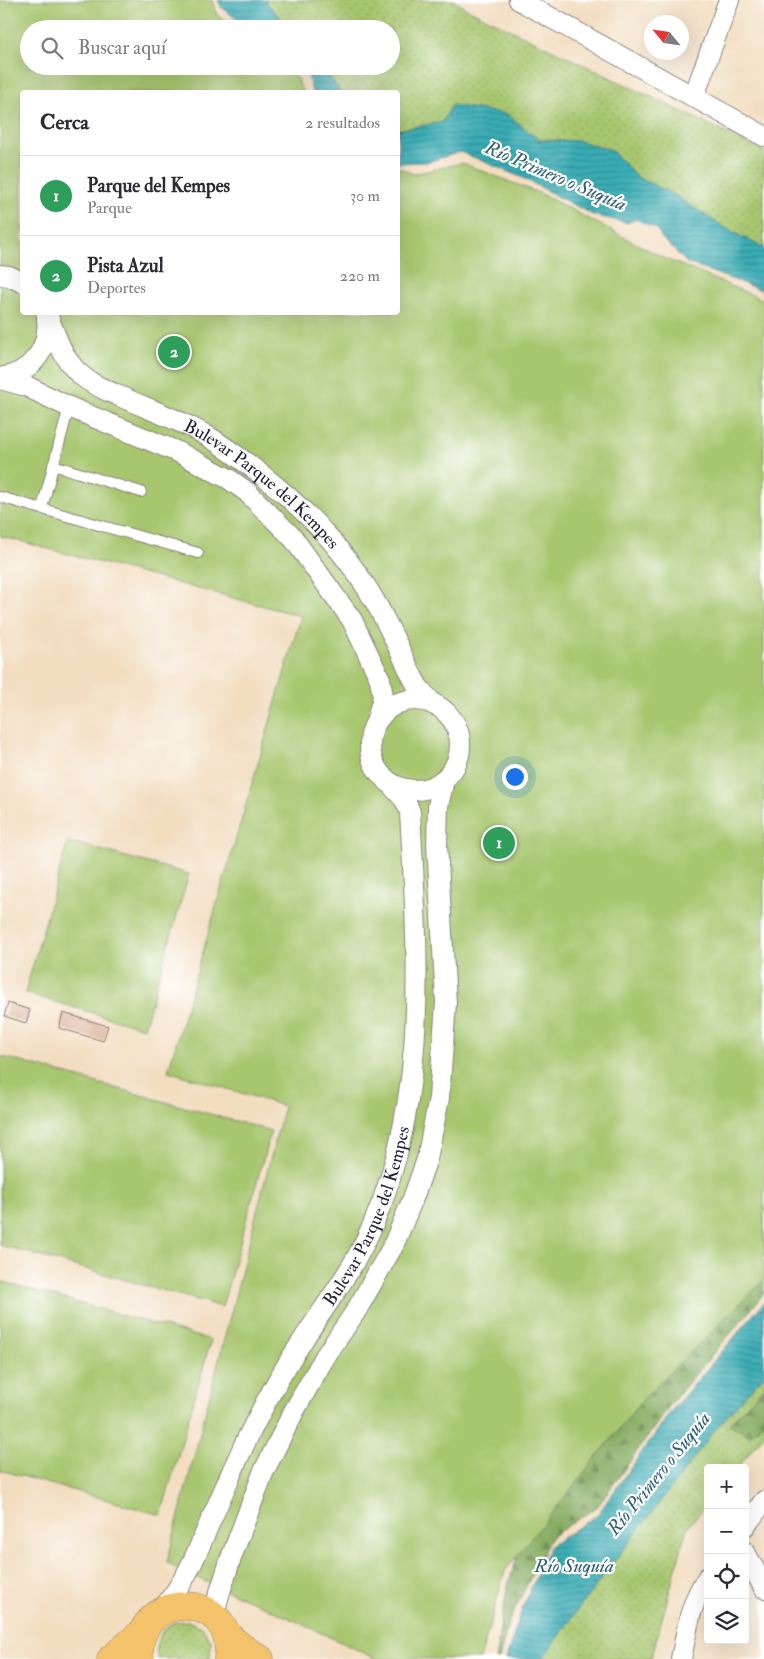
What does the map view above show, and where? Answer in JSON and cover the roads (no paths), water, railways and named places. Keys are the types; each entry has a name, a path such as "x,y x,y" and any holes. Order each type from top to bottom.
{"main road":[{"path":"111,1659 152,1621 174,1606 192,1606 206,1611 224,1638 260,1659"},
{"path":"140,1659 140,1645 152,1621"}],"street":[{"path":"519,0 764,136"},
{"path":"694,96 729,0"},
{"path":"0,275 9,276 20,281"},
{"path":"0,378 8,377 26,369 39,355 47,338 46,315"},
{"name":"Bulevar Parque del Kempes","path":"47,315 69,363 81,375 101,388 169,417 214,440 266,476 324,531 370,593 418,687 434,705"},
{"name":"Bulevar Parque del Kempes","path":"0,378 26,386 178,452 229,479 247,492 293,538 352,620 380,679 383,696 376,723"},
{"path":"408,701 422,701 434,705 446,714 455,725 459,740 456,761 444,780 431,787 417,790 402,789 389,782 379,773 371,755 371,735 376,723 384,712 395,705 408,701"},
{"name":"Bulevar Parque del Kempes","path":"224,1638 216,1612 218,1596 230,1558 263,1473 298,1403 326,1355 356,1311 393,1246 427,1159 439,1098 446,1003 437,845 438,806 444,780"},
{"name":"Bulevar Parque del Kempes","path":"152,1621 175,1594 188,1573 255,1422 290,1361 345,1278 363,1245 379,1210 398,1151 412,1084 417,931 410,812 404,800 389,782"},
{"path":"749,1521 764,1501"},
{"path":"746,1554 764,1588"},
{"path":"681,1659 692,1609 704,1582"}],"lane":[{"path":"42,508 69,406"},
{"path":"53,465 141,492"},
{"path":"0,497 198,553"}],"water":[{"path":"218,0 266,0 282,20 238,20 221,7"},
{"path":"308,75 328,75 339,90 312,90"},
{"name":"Río Primero o Suquía","path":"452,105 507,114 539,140 579,141 611,150 639,178 671,193 727,229 764,248 764,291 687,263 661,237 657,229 636,219 627,223 593,215 525,179 461,152 427,162 400,163 400,130 442,122"},
{"name":"Río Suquía","path":"764,1302 764,1375 718,1426 542,1659 506,1659 523,1606 550,1546 597,1515 672,1410"}],"place":[{"name":"Pista Azul","path":"174,352"},
{"name":"Parque del Kempes","path":"499,843"}]}
